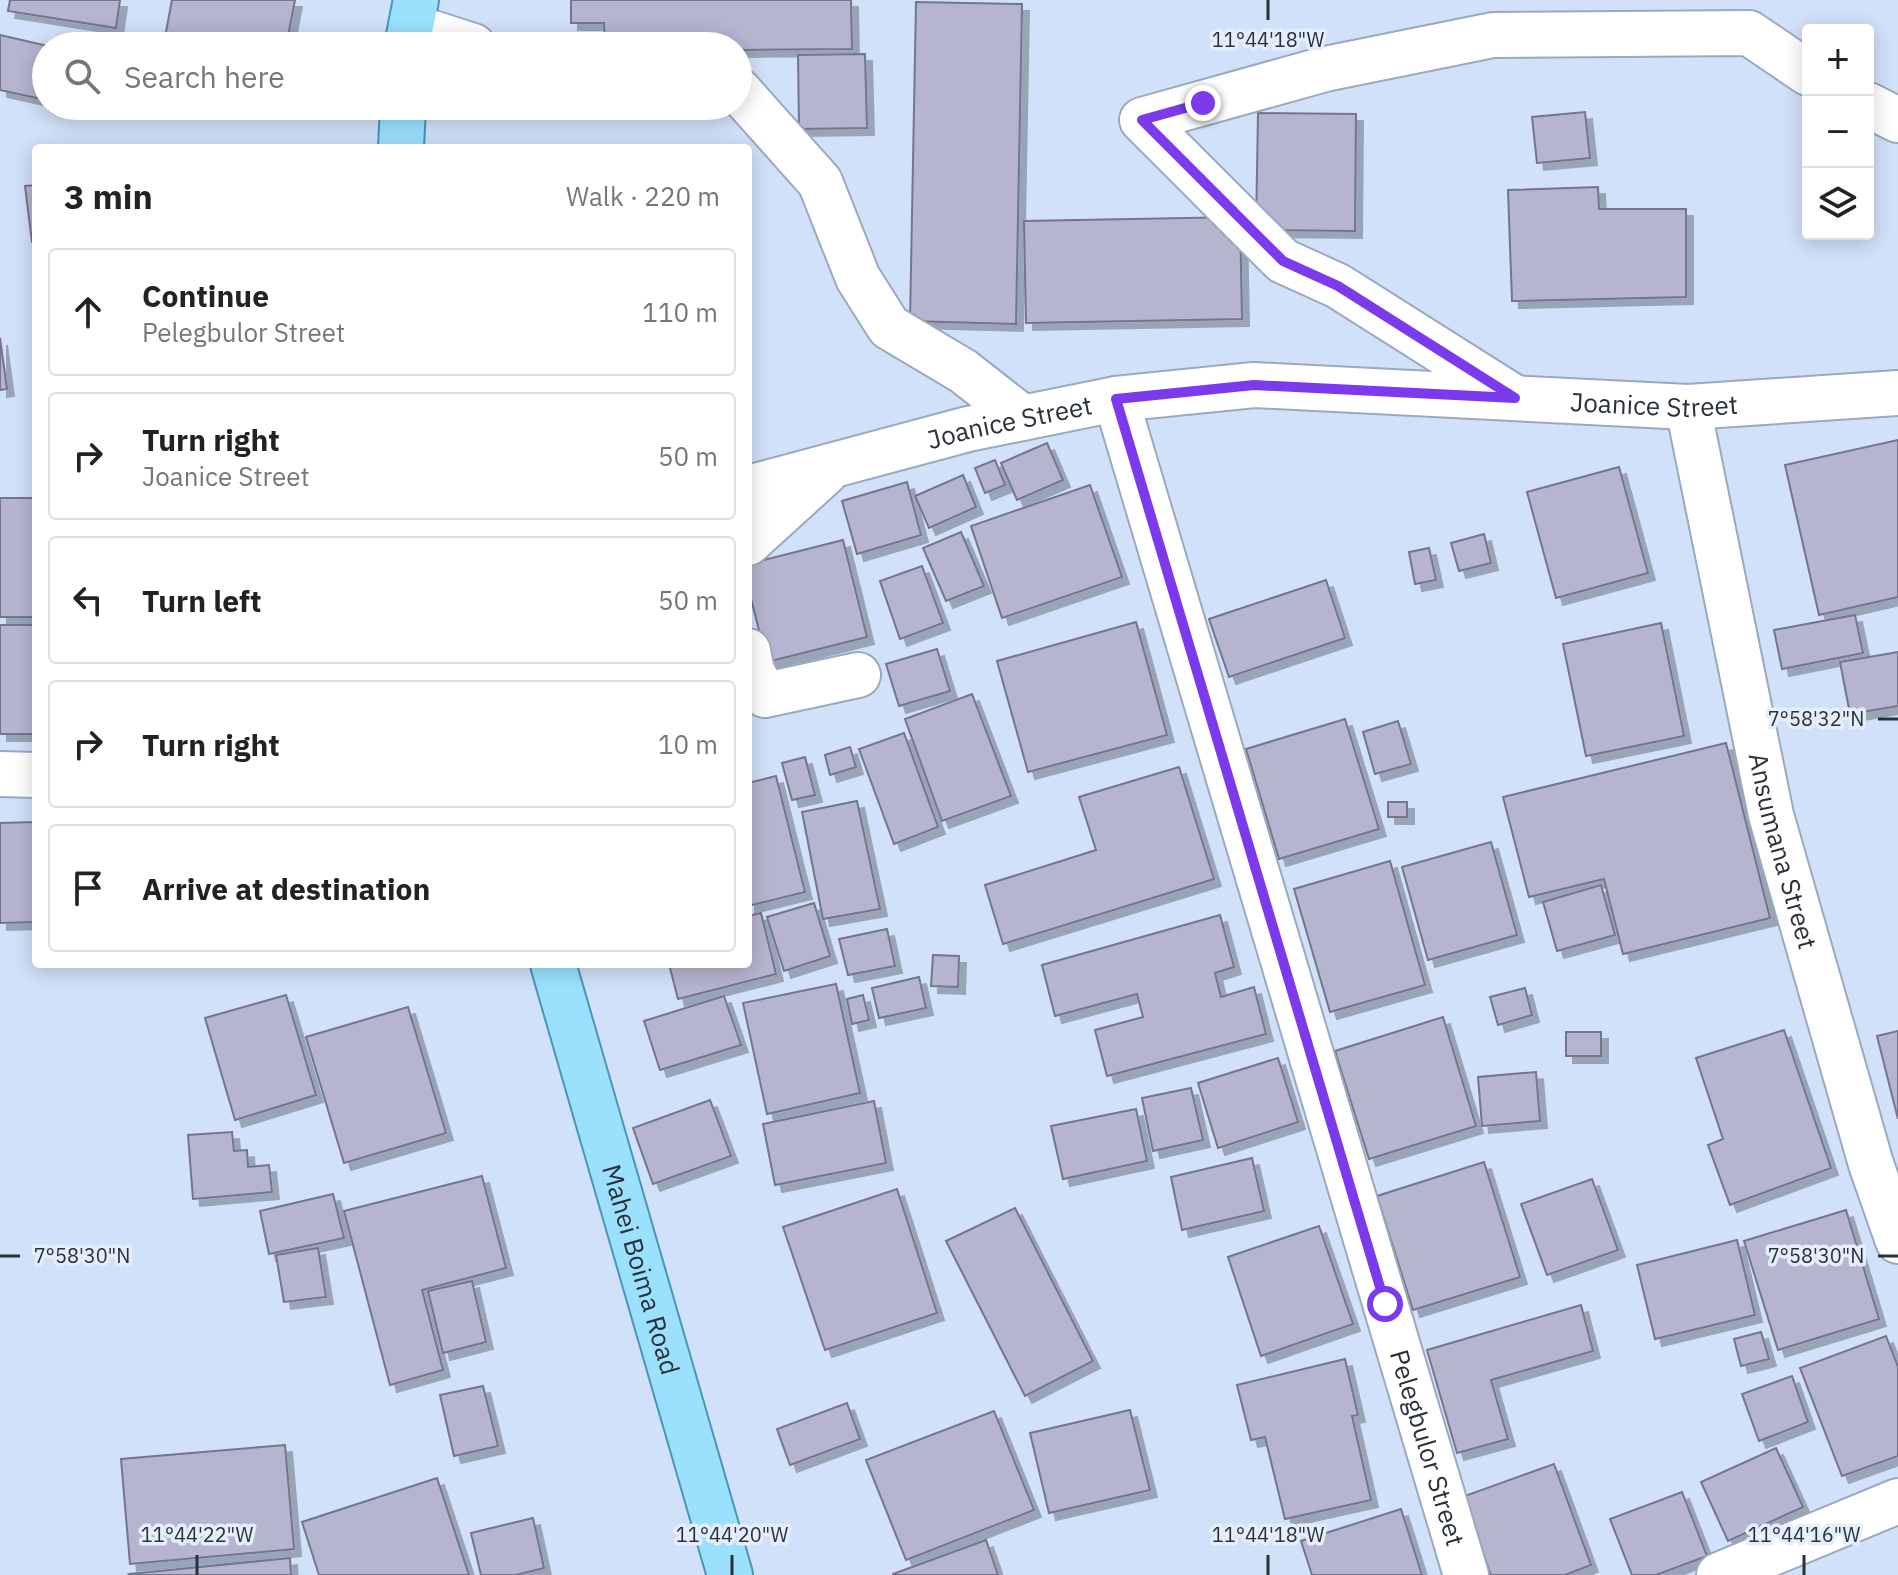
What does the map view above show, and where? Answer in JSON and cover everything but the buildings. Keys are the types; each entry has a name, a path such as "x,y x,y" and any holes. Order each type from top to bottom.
{"main road":[{"path":"401,144 402,120"},
{"name":"Mahei Boima Road","path":"554,968 730,1575"}],"street":[{"path":"411,24 434,32"},
{"path":"1515,398 1338,286 1283,261 1142,120 1325,69 1493,35 1749,33 1802,69"},
{"path":"752,106 820,182 858,278 889,327 963,371 1023,418"},
{"path":"1874,108 1898,120"},
{"name":"Joanice Street","path":"752,487 968,429 1116,399 1254,385 1688,407 1898,393"},
{"name":"Pelegbulor Street","path":"1116,399 1466,1575"},
{"name":"Ansumana Street","path":"1688,407 1771,815 1871,1164 1898,1241"},
{"path":"752,539 834,465"},
{"path":"752,671 765,695 858,675"},
{"path":"0,774 32,775"},
{"path":"1719,1575 1898,1501"}],"route":[{"path":"1203,103 1142,120 1283,261 1338,286 1515,398 1254,385 1116,399 1385,1304"}]}
